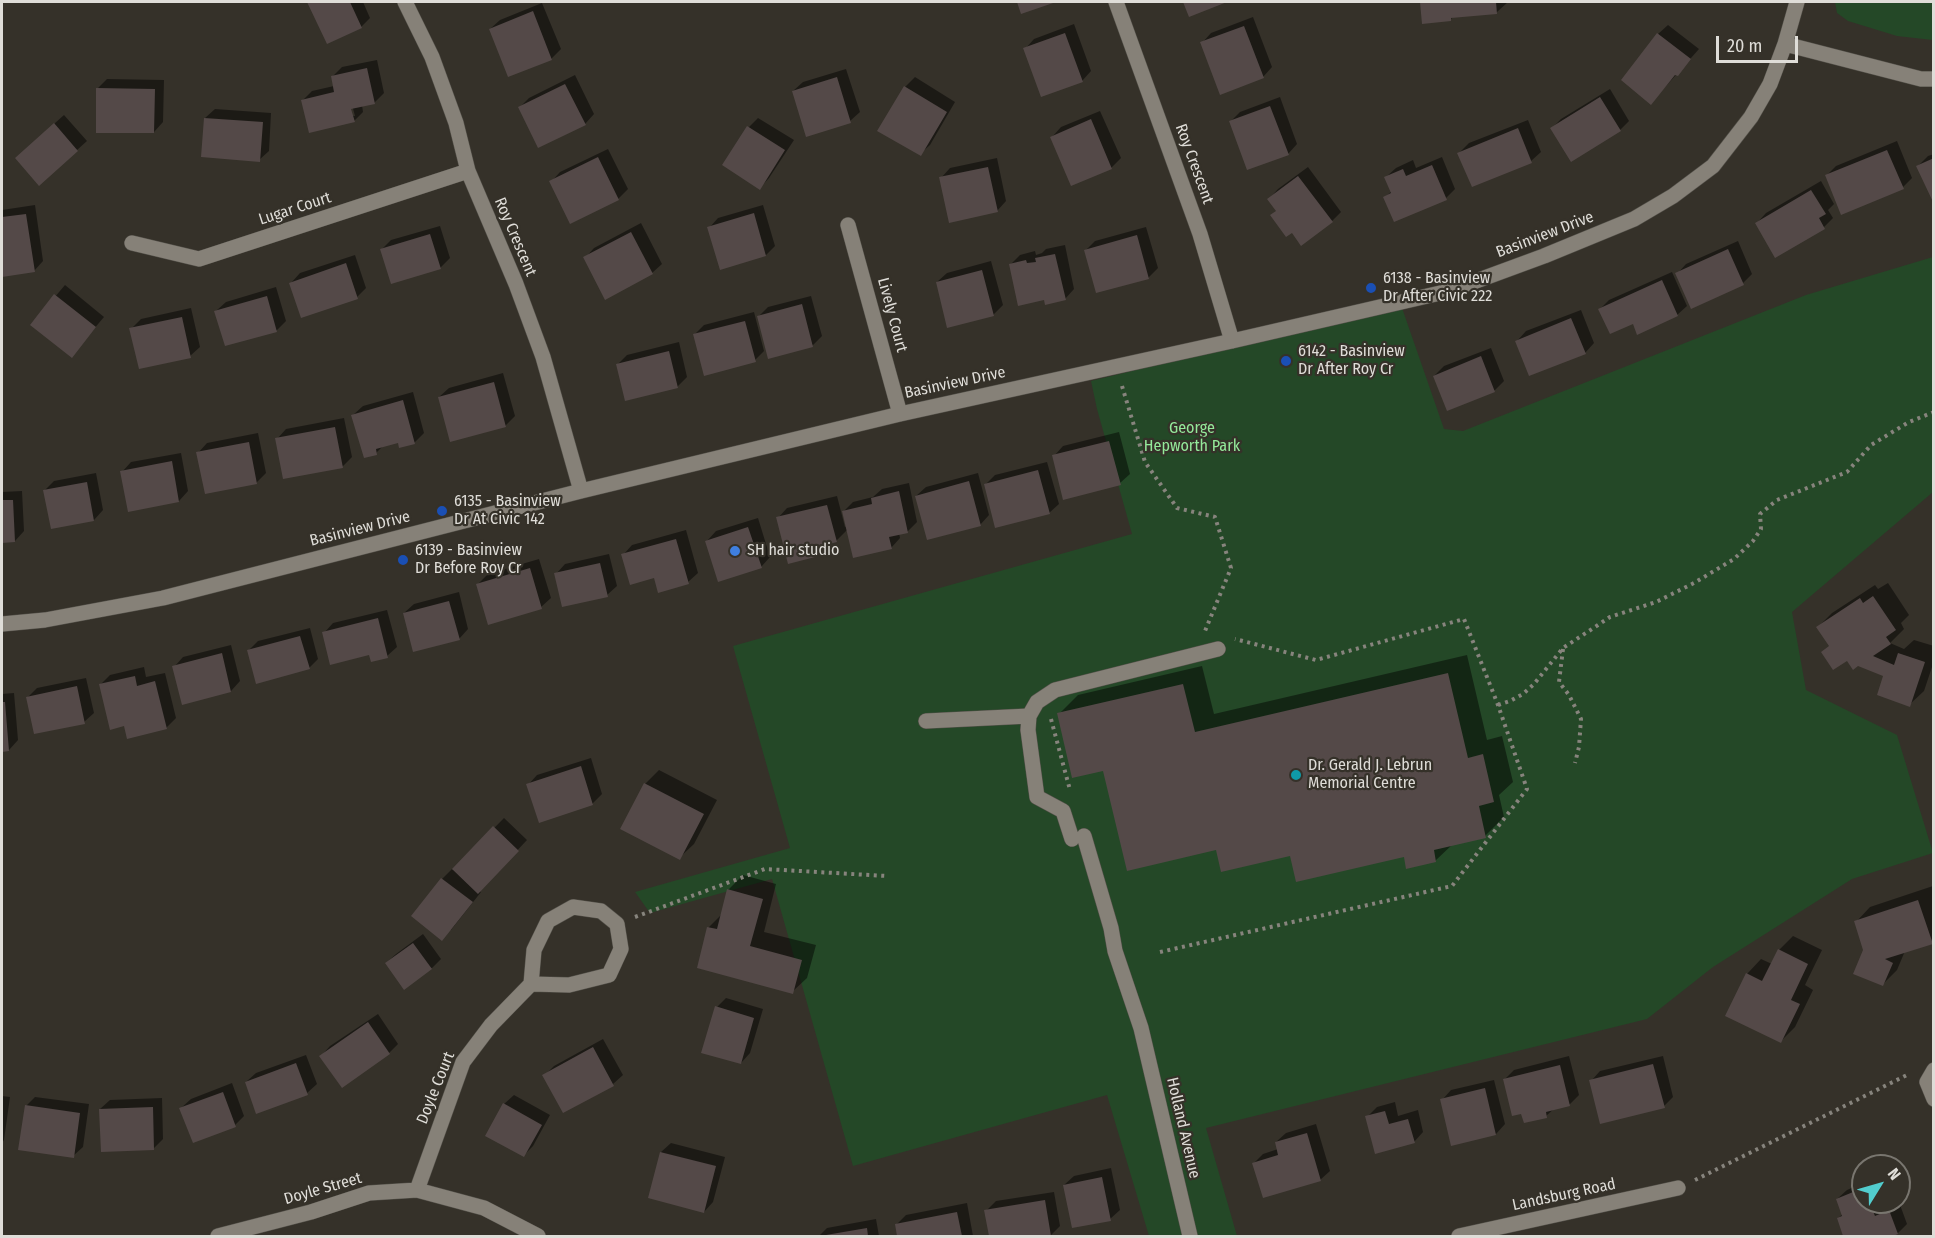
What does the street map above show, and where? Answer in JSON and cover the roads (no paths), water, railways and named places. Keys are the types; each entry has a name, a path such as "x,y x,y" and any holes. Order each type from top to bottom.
{"street":[{"name":"Roy Crescent","path":"405,2 432,57 456,123 468,171 516,284 543,357 581,491"},
{"name":"Roy Crescent","path":"1116,2 1200,234 1232,341"},
{"name":"Basinview Drive","path":"2,624 45,620 163,598 581,491 900,414 1449,291 1544,256 1634,219 1673,196 1713,166 1751,117 1770,84 1797,2"},
{"path":"1785,44 1922,79 1934,79"},
{"name":"Lugar Court","path":"132,243 200,259 468,171"},
{"name":"Lively Court","path":"848,225 900,414"},
{"path":"926,721 1029,716 1037,702 1055,690 1218,649"},
{"name":"Holland Avenue","path":"1029,716 1028,730 1036,797 1064,811 1078,837 1111,928 1115,951 1141,1028 1190,1236"},
{"path":"573,907 601,911 617,924 621,949 609,975 569,985 531,984 534,950 548,921 573,907"},
{"name":"Doyle Court","path":"417,1190 463,1062 491,1024 531,984"},
{"path":"1934,1070 1927,1082 1934,1099"},
{"name":"Landsburg Road","path":"1459,1236 1678,1188"},
{"name":"Doyle Street","path":"218,1236 311,1212 369,1193 417,1190 484,1208 538,1236"}],"place":[{"name":"6138 - Basinview Dr After Civic 222","path":"1371,288"},
{"name":"6142 - Basinview Dr After Roy Cr","path":"1286,361"},
{"name":"6135 - Basinview Dr At Civic 142","path":"442,511"},
{"name":"SH hair studio","path":"735,551"},
{"name":"6139 - Basinview Dr Before Roy Cr","path":"403,560"},
{"name":"Dr. Gerald J. Lebrun Memorial Centre","path":"1296,775"}],"park label":[{"name":"George Hepworth Park","path":"1192,438"}]}
